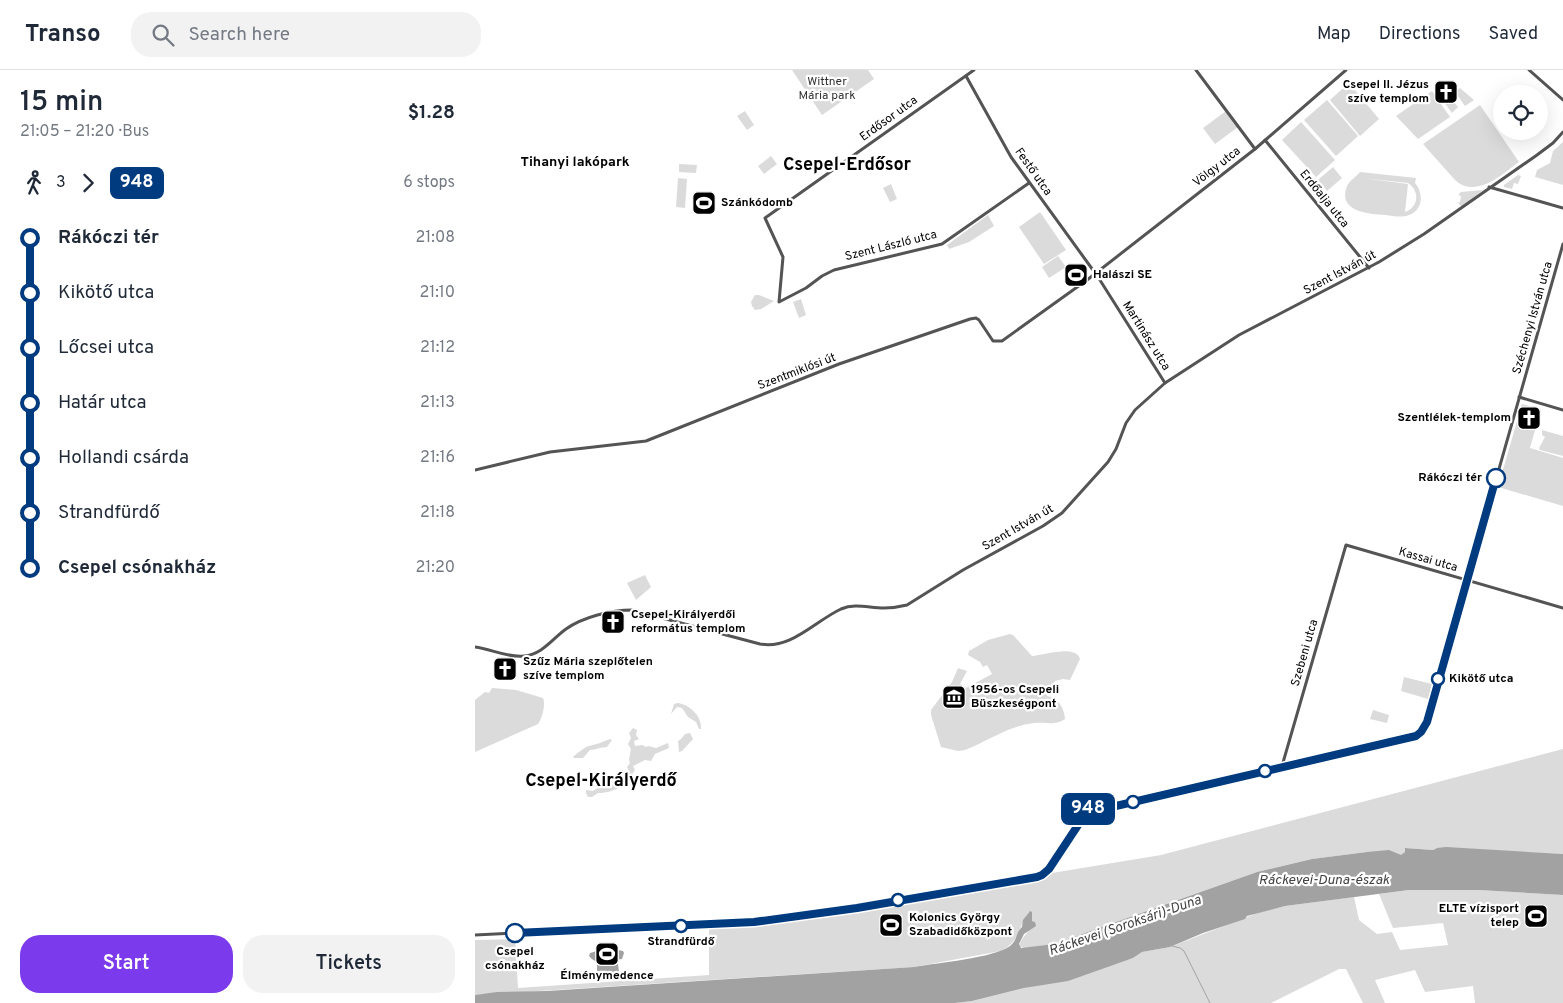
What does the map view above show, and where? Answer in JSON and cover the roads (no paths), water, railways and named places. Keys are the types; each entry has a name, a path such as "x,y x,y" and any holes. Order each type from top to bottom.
{"street":[{"name":"Erdősor utca","path":"780,288 783,257 765,218 974,70"},
{"path":"1196,70 1255,149"},
{"name":"Völgy utca","path":"1095,273 1255,149 1346,70"},
{"path":"1529,70 1563,100"},
{"name":"Festő utca","path":"966,76 1011,157 1095,273"},
{"name":"Szent István út","path":"475,648 510,656 531,655 543,650 564,630 575,624 612,612 628,610 649,613 760,644 775,645 790,640 845,608 857,606 889,608 907,605 963,570 1043,526 1062,513 1108,462 1116,449 1126,423 1135,410 1165,384 1239,335 1369,268 1423,234 1549,146 1563,132"},
{"name":"Erdőalja utca","path":"1265,140 1369,268"},
{"path":"1503,178 1500,185 1506,191"},
{"name":"Szent László utca","path":"780,288 779,302 834,270 942,244 1029,183"},
{"path":"1489,187 1563,208"},
{"name":"Széchenyi István utca","path":"1519,397 1563,244"},
{"name":"Martinász utca","path":"1095,273 1165,384"},
{"name":"Szentmiklósi út","path":"475,470 550,452 646,441 839,364 970,319 977,319 993,341 1002,340 1054,305 1095,273"},
{"path":"780,288 785,299"},
{"path":"1090,810 1103,809 1282,766 1414,737 1419,734 1427,722 1519,397 1563,410"},
{"name":"Kassai utca","path":"1346,545 1563,608"},
{"name":"Szebeni utca","path":"1282,766 1346,545"},
{"path":"475,935 767,921 1028,879 1042,875 1049,869 1083,816 1090,810 1092,804 1096,809"}],"water":[{"name":"Ráckevei-Duna-észak","path":"1446,847 1563,854 1563,895 1479,890 1409,890 1285,906 1247,916 1245,919 1203,933 1170,947 1142,952 1133,958 1068,981 1024,988 972,1001 955,1003 475,1003 475,995 497,992 547,991 914,967 964,960 991,954 1010,946 1022,927 1023,920 1030,911 1032,912 1032,921 1035,922 1036,926 1024,934 1019,944 1021,948 1054,944 1257,872 1312,859 1367,852 1389,850 1401,855 1405,852 1405,848 1433,850"},
{"name":"Élménymedence","path":"606,949 614,952 618,950 623,951 622,959 610,961 608,959 598,962 589,956 590,953 597,951 600,953"},
{"path":"618,964 619,972 597,974 597,965"}],"waterway":[{"path":"1172,946 1184,951 1210,1003"}],"place":[{"name":"Csepel II. Jézus szíve templom","path":"1446,92"},
{"name":"Szánkódomb","path":"704,203"},
{"name":"Halászi SE","path":"1076,275"},
{"name":"Szentlélek-templom","path":"1529,418"},
{"name":"Rákóczi tér","path":"1496,478"},
{"name":"Csepel-Királyerdői református templom","path":"613,622"},
{"name":"Szűz Mária szeplőtelen szíve templom","path":"505,669"},
{"name":"Kikötő utca","path":"1438,679"},
{"name":"1956-os Csepeli Büszkeségpont","path":"954,697"},
{"name":"ELTE vízisport telep","path":"1536,916"},
{"name":"Kolonics György Szabadidőközpont","path":"891,925"},
{"name":"Strandfürdő","path":"681,926"},
{"name":"Csepel csónakház","path":"515,933"},
{"name":"Élménymedence","path":"607,954"}],"district":[{"name":"Tihanyi lakópark","path":"575,162"},
{"name":"Csepel-Erdősor","path":"847,165"},
{"name":"Csepel-Királyerdő","path":"601,781"}],"park label":[{"name":"Wittner Mária park","path":"827,89"}],"water label":[{"name":"Ráckevei (Soroksári)-Duna","path":"1125,926"}]}
